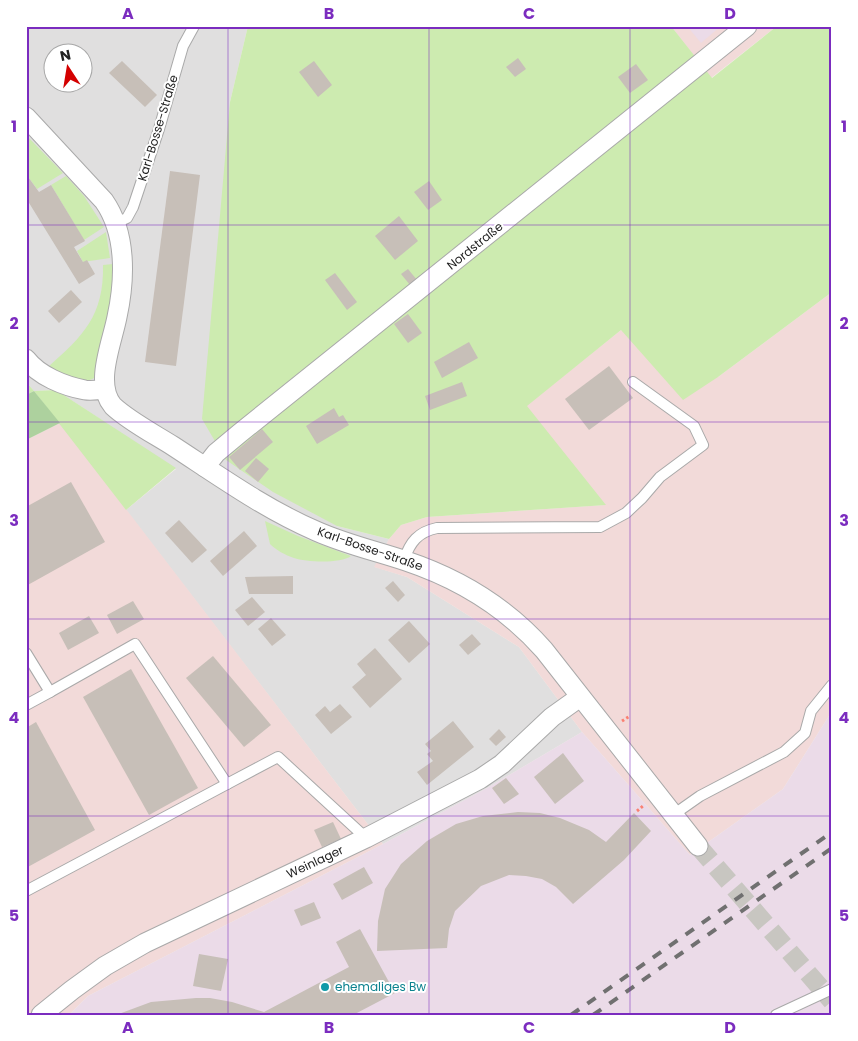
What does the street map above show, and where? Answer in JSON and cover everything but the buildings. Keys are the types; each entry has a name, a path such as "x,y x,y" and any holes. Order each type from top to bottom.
{"street":[{"name":"Nordstraße","path":"205,467 216,453 240,433 747,26"},
{"path":"26,117 110,209 116,223 122,254 121,287 117,318 104,377 104,389 82,389 47,376 29,366"},
{"name":"Karl-Bosse-Straße","path":"104,389 109,402 116,410 266,506 337,540 404,560 461,584 503,610 532,637 698,846"},
{"name":"Weinlager","path":"41,1015 105,966 145,943 366,838 492,772 537,730 580,697"}],"lane":[{"name":"Karl-Bosse-Straße","path":"116,223 128,216 133,207 159,129 183,46 194,26"},
{"path":"404,560 408,548 415,538 437,528 600,527 626,513 660,477 703,445 694,426 632,382"},
{"path":"26,705 135,644 227,784"},
{"path":"26,652 50,692"},
{"path":"673,815 700,796 784,752 805,733 811,711 832,685"},
{"path":"26,891 278,757 366,838"},
{"path":"776,1015 832,989"}],"shaded area":[{"path":"26,26 248,26 230,102 337,526 389,539 375,567 407,577 519,647 582,732 489,787 383,844 126,510 176,469 56,390 34,391 26,382"},
{"path":"671,26 777,26 711,78"},
{"path":"687,26 721,26 701,43"},
{"path":"832,292 832,711 783,789 690,855 582,732 519,647 407,577 374,567 389,539 401,525 427,517 605,505 526,406 621,330 718,377"},
{"path":"60,423 383,844 88,996 69,1015 26,1015 26,440"},
{"path":"832,711 832,1015 69,1015 88,996 383,844 489,787 582,732 690,855 783,789"}],"green space":[{"path":"248,26 671,26 712,78 777,26 832,26 832,292 718,377 683,400 621,330 527,406 606,505 427,517 401,525 389,539 337,526 273,492 226,460 202,419 230,102"},
{"path":"26,135 63,173 37,189 26,174"},
{"path":"66,176 84,196 104,227 84,240 51,185"},
{"path":"106,232 110,258 83,262 77,251"},
{"path":"113,264 115,282 94,378 83,381 77,380 48,367 72,345 89,324 100,298 103,265"},
{"path":"26,382 34,391 26,395"},
{"path":"56,390 176,468 126,510 34,391"},
{"path":"34,391 60,423 26,440 26,395"},
{"path":"265,521 351,556 346,559 323,562 291,557 270,544"}],"tunnel":[{"path":"698,846 832,1001"}],"railway":[{"path":"571,1015 832,832"},
{"path":"593,1015 832,848"}],"place":[{"name":"ehemaliges Bw","path":"325,987"}]}
